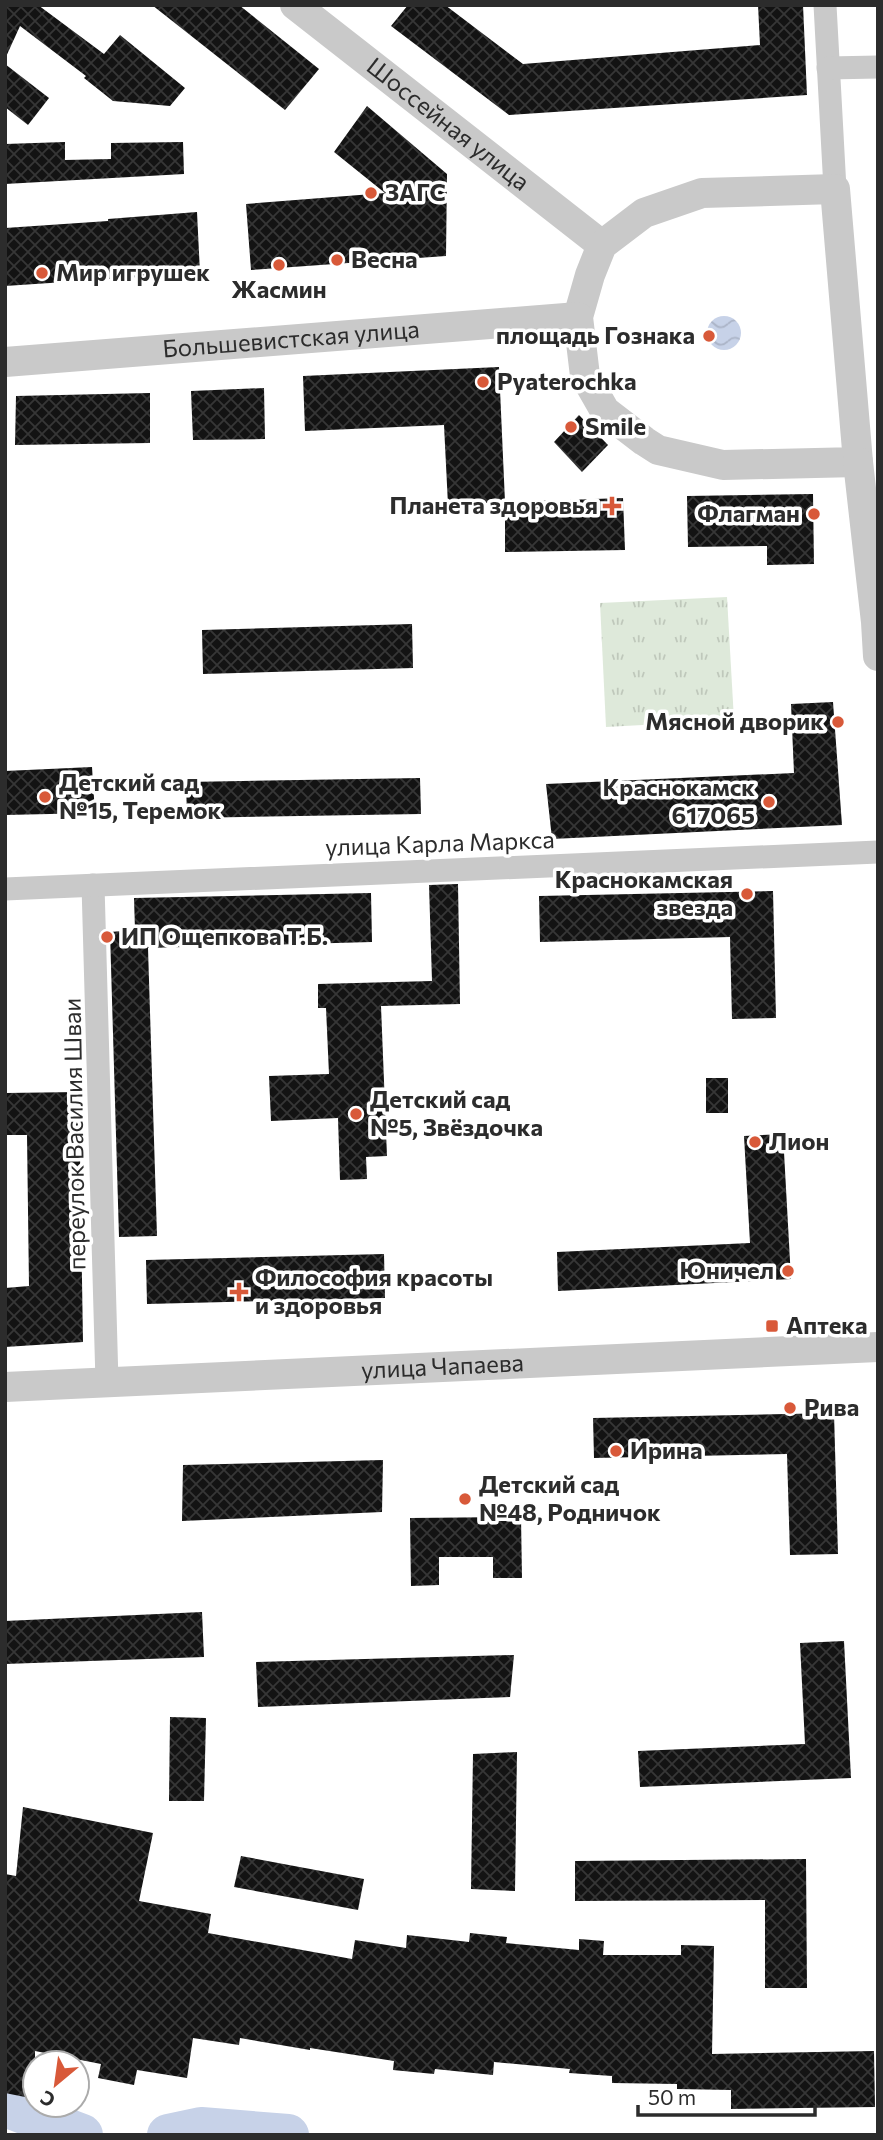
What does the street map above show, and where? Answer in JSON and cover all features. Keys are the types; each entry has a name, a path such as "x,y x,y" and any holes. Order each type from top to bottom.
{"street":[{"name":"Шоссейная улица","path":"295,5 602,245"},
{"path":"825,5 835,189 858,461 877,622 878,656"},
{"path":"828,68 878,67"},
{"path":"835,189 702,193 644,213 602,245 578,317 584,376 605,411 658,450 723,465 858,461"},
{"name":"Большевистская улица","path":"5,362 578,317"},
{"name":"улица Карла Маркса","path":"5,889 878,852"},
{"name":"переулок Василия Шваи","path":"93,886 107,1382"},
{"name":"улица Чапаева","path":"5,1387 878,1347"}],"green space":[{"path":"727,597 734,720 606,727 600,603"}],"water":[{"path":"724,316 736,321 741,333 736,345 724,350 712,345 707,333 712,321"}],"building":[{"path":"5,5 38,5 104,54 120,35 185,88 170,106 113,101 84,78 86,76 20,26 5,59"},
{"path":"152,5 239,5 319,69 285,110"},
{"path":"408,5 445,5 523,64 760,45 758,5 803,5 807,95 509,115 391,26"},
{"path":"5,64 49,98 28,125 5,107"},
{"path":"367,106 447,174 446,256 251,270 246,204 385,193 334,152"},
{"path":"65,142 65,160 111,159 111,143 183,142 184,174 5,184 5,144"},
{"path":"197,212 200,273 5,286 5,228"},
{"path":"499,367 505,502 448,505 444,425 305,431 303,376"},
{"path":"264,388 265,439 193,440 191,391"},
{"path":"150,393 150,443 15,445 16,396"},
{"path":"579,415 608,445 582,472 554,442"},
{"path":"813,494 814,564 767,565 767,546 688,547 687,496"},
{"path":"623,498 625,550 505,552 505,502"},
{"path":"412,624 413,668 203,674 202,630"},
{"path":"833,702 842,825 552,839 546,784 794,773 791,704"},
{"path":"92,767 95,813 5,815 5,771"},
{"path":"420,778 421,814 187,818 186,782"},
{"path":"458,884 460,1004 381,1006 387,1156 366,1157 367,1179 340,1180 338,1118 271,1121 269,1076 329,1074 326,1008 318,1008 318,984 432,981 429,885"},
{"path":"773,891 776,1018 732,1019 730,937 540,942 539,896"},
{"path":"371,893 372,942 148,948 157,1236 119,1237 110,932 135,930 134,898"},
{"path":"706,1078 728,1078 728,1113 706,1113"},
{"path":"79,1092 83,1342 5,1347 5,1288 29,1286 27,1135 6,1135 6,1093"},
{"path":"783,1134 791,1279 558,1291 557,1252 750,1243 744,1136"},
{"path":"384,1254 385,1298 147,1304 146,1260"},
{"path":"834,1413 838,1554 790,1555 787,1454 594,1458 593,1418"},
{"path":"383,1460 382,1512 182,1521 183,1465"},
{"path":"521,1517 522,1578 493,1578 493,1557 439,1557 439,1585 411,1586 410,1518"},
{"path":"202,1612 204,1657 5,1664 5,1621"},
{"path":"844,1641 851,1778 640,1787 638,1751 805,1744 800,1643"},
{"path":"514,1655 510,1697 258,1707 256,1662"},
{"path":"170,1717 206,1718 204,1801 169,1801"},
{"path":"517,1752 515,1891 471,1889 473,1754"},
{"path":"23,1807 153,1833 139,1901 211,1914 208,1933 352,1959 355,1940 406,1948 407,1935 469,1942 470,1933 507,1937 506,1943 579,1950 579,1939 604,1941 603,1955 681,1955 681,1945 714,1946 712,2054 874,2051 875,2107 731,2109 731,2090 677,2089 677,2084 612,2083 612,2076 494,2062 493,2075 435,2069 434,2074 393,2070 394,2061 240,2038 239,2045 193,2038 187,2078 137,2070 134,2085 98,2078 101,2064 91,2062 91,2049 21,2049 21,2096 5,2093 5,1874 16,1876"},
{"path":"241,1856 364,1879 358,1910 234,1887"},
{"path":"806,1859 807,1988 765,1988 765,1900 575,1901 575,1861"}],"waterway":[{"path":"5,2106 82,2135"},
{"path":"168,2135 201,2128 288,2135"}],"place":[{"name":"ЗАГС","path":"371,193"},
{"name":"Весна","path":"337,260"},
{"name":"Жасмин","path":"279,265"},
{"name":"Мир игрушек","path":"42,273"},
{"name":"площадь Гознака","path":"709,336"},
{"name":"Pyaterochka","path":"483,382"},
{"name":"Smile","path":"571,427"},
{"name":"Планета здоровья","path":"612,506"},
{"name":"Флагман","path":"814,514"},
{"name":"Мясной дворик","path":"838,722"},
{"name":"Детский сад №15, Теремок","path":"45,797"},
{"name":"Краснокамск 617065","path":"769,802"},
{"name":"Краснокамская звезда","path":"747,894"},
{"name":"ИП Ощепкова Т.Б.","path":"107,937"},
{"name":"Детский сад №5, Звёздочка","path":"356,1114"},
{"name":"Лион","path":"755,1142"},
{"name":"Юничел","path":"788,1271"},
{"name":"Философия красоты и здоровья","path":"239,1292"},
{"name":"Аптека","path":"772,1326"},
{"name":"Рива","path":"790,1408"},
{"name":"Ирина","path":"616,1451"},
{"name":"Детский сад №48, Родничок","path":"465,1499"}]}
